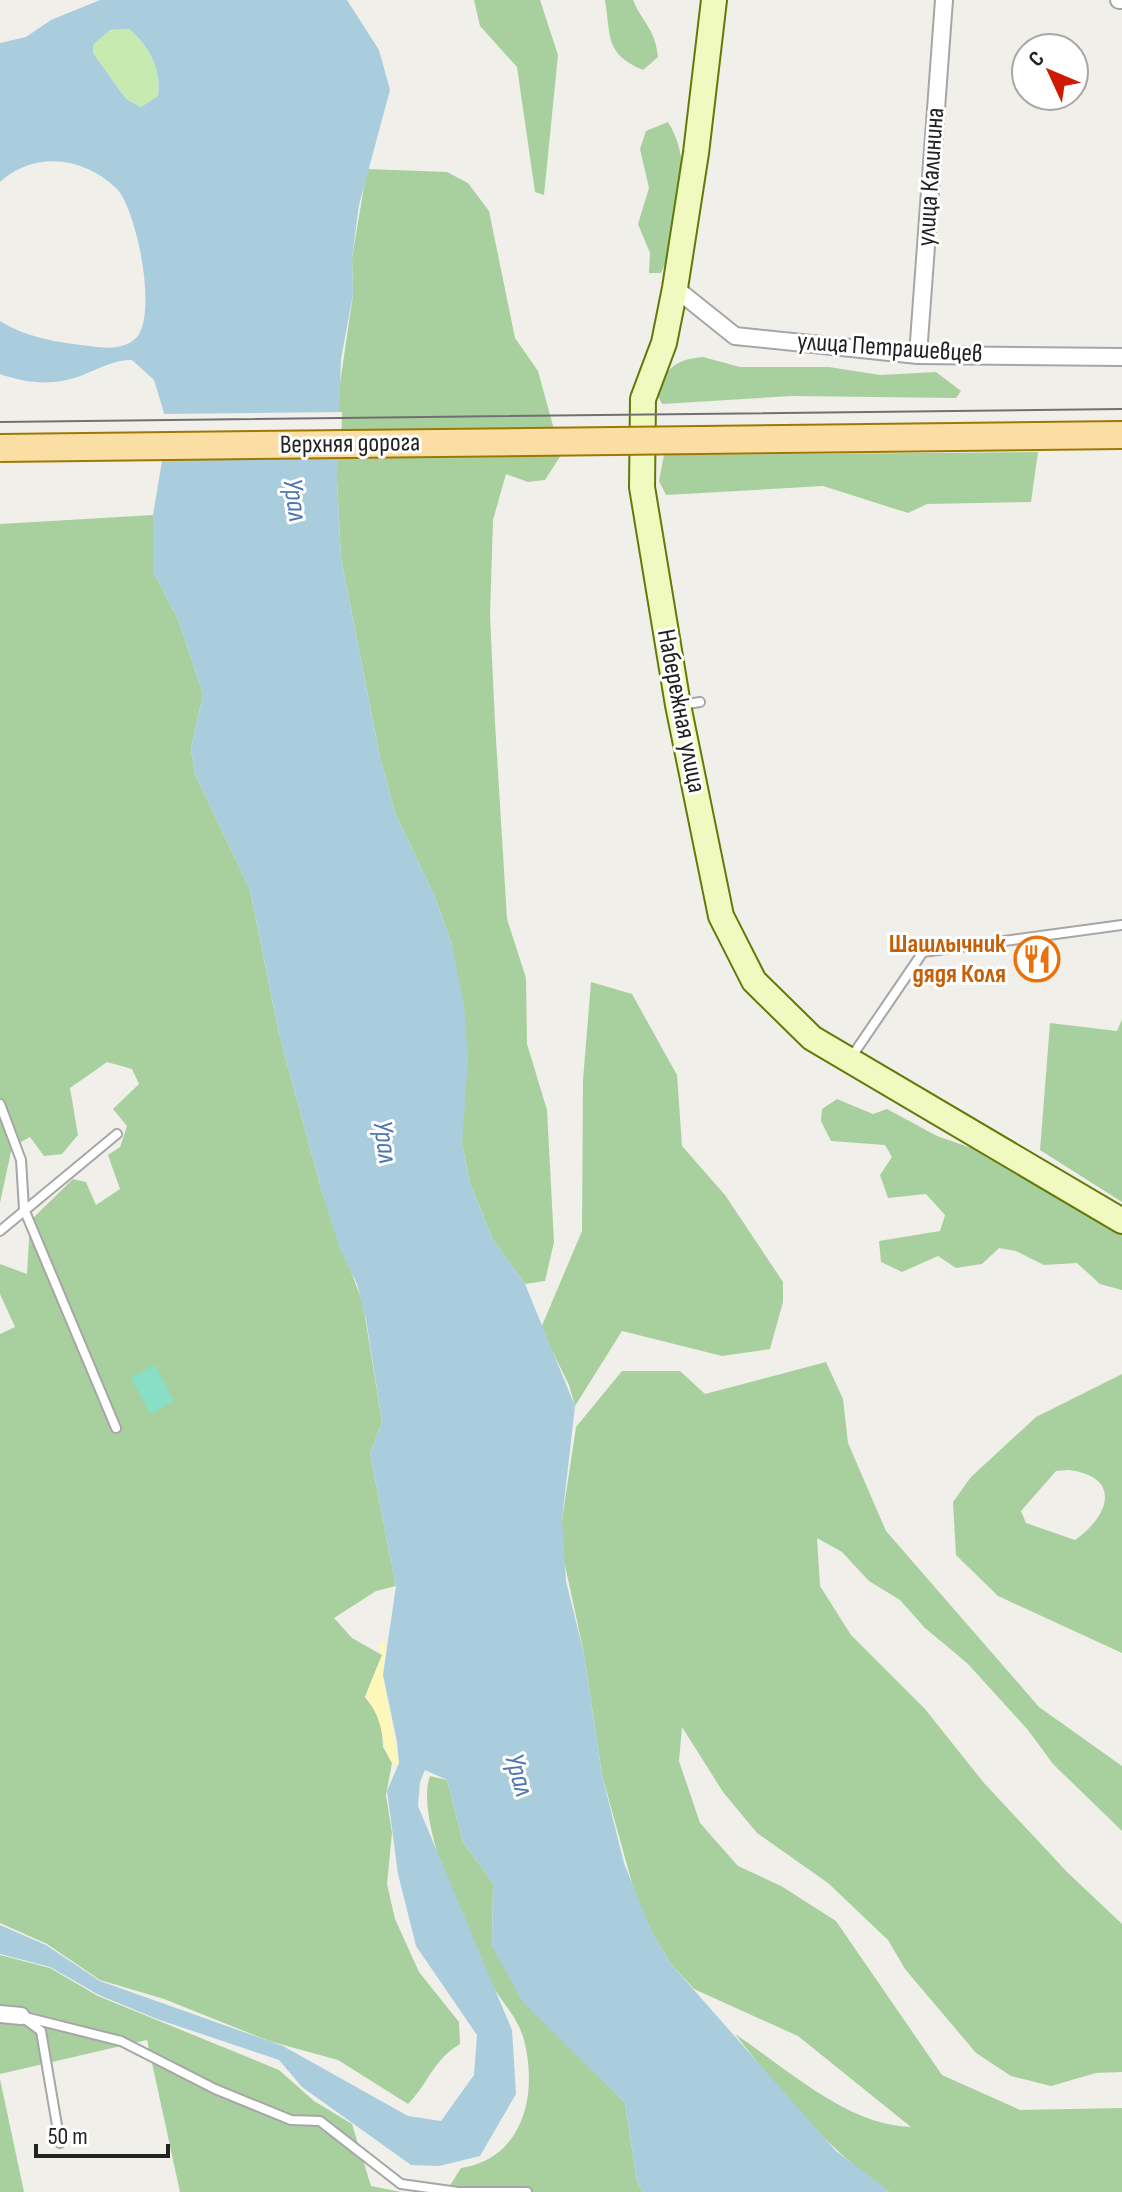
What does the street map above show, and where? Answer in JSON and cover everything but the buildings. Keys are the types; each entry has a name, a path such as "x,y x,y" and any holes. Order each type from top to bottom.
{"main road":[{"name":"Набережная улица","path":"714,0 696,153 675,288 664,343 643,399 642,487 689,703 721,916 754,981 812,1038 1122,1221"},
{"name":"Верхняя дорога","path":"0,448 1122,435"}],"street":[{"name":"улица Калинина","path":"918,355 944,0"},
{"name":"улица Петрашевцев","path":"675,288 735,336 918,355 1122,357"},
{"path":"0,2014 21,2016"}],"lane":[{"path":"849,1060 923,952 1122,925"},
{"path":"0,1104 21,1160 24,1209 116,1428"},
{"path":"0,1231 117,1134"},
{"path":"21,2016 41,2031 60,2143"},
{"path":"21,2016 121,2041 215,2089 243,2097 291,2120 320,2121 401,2184 458,2192 527,2192"}],"green space":[{"path":"474,0 540,0 558,55 544,195 535,192 517,67 480,26"},
{"path":"605,0 633,0 651,33 658,57 643,70 630,64 615,50 609,33"},
{"path":"129,29 148,51 158,77 158,96 141,107 126,99 93,53 93,45 110,30"},
{"path":"668,122 681,157 682,198 674,238 661,273 649,273 650,253 638,224 649,188 640,149 646,131"},
{"path":"367,169 447,172 468,183 489,211 515,338 538,371 561,455 545,480 528,482 506,474 493,520 490,615 507,919 526,978 527,1044 547,1110 554,1242 545,1281 525,1284 493,1240 470,1183 462,1144 464,1087 452,945 435,897 395,813 380,757 341,558 337,480 338,397 353,295 352,258"},
{"path":"703,357 740,367 829,367 880,375 936,372 961,391 956,398 792,396 662,404 657,394 663,378 672,367 685,360"},
{"path":"1038,452 1031,502 927,504 908,513 823,486 666,495 659,481 664,455"},
{"path":"153,515 153,571 178,619 203,694 191,749 195,774 250,890 279,1034 322,1192 363,1304 382,1422 370,1454 396,1586 376,1591 334,1618 352,1638 382,1655 365,1697 381,1716 383,1747 392,1763 386,1795 392,1833 387,1884 395,1919 419,1972 459,2022 460,2044 443,2058 408,2104 338,2060 269,2041 164,1999 100,1980 47,1944 0,1923 0,1334 15,1327 0,1294 0,1264 27,1274 30,1221 73,1179 86,1182 96,1205 120,1189 108,1155 120,1147 127,1126 113,1109 139,1084 132,1069 107,1062 70,1088 78,1135 62,1154 44,1156 30,1137 12,1147 0,1203 0,524"},
{"path":"591,982 632,994 677,1075 682,1146 725,1195 783,1282 783,1302 770,1349 722,1356 622,1331 575,1406 569,1385 541,1328 582,1231 583,1080"},
{"path":"1122,1019 1122,1202 1040,1150 1050,1023 1117,1031"},
{"path":"837,1099 873,1114 887,1109 937,1136 980,1151 1122,1231 1122,1290 1100,1284 1077,1263 1044,1265 1016,1251 999,1248 982,1264 956,1268 938,1256 902,1272 881,1262 879,1241 940,1231 945,1215 926,1194 888,1198 880,1175 892,1157 885,1145 831,1141 821,1121 822,1109"},
{"path":"826,1362 843,1399 848,1443 886,1531 1039,1707 1122,1766 1122,1831 1053,1764 1028,1730 967,1663 925,1628 900,1600 869,1581 842,1552 817,1538 820,1586 851,1635 925,1709 984,1783 1068,1873 1122,1924 1122,2072 1096,2073 1051,2086 1011,2076 976,2053 905,1969 888,1940 828,1883 757,1833 723,1792 682,1727 679,1761 700,1823 738,1866 781,1886 836,1921 942,2075 1020,2110 1122,2108 1122,2192 890,2192 826,2139 788,2099 735,2034 841,2106 887,2124 911,2127 798,2036 694,1989 671,1964 651,1931 635,1894 602,1775 584,1654 562,1551 562,1520 576,1427 622,1371 680,1371 705,1394"},
{"path":"155,1365 174,1401 150,1414 131,1377"},
{"path":"1122,1374 1122,1653 998,1596 956,1555 953,1502 971,1477 1036,1417","holes":["1056,1471 1086,1474 1097,1480 1105,1498 1096,1520 1075,1540 1026,1523 1021,1511"]},
{"path":"430,1776 447,1780 463,1842 493,1883 492,1946 595,2072 625,2103 637,2181 643,2192 446,2192 461,2168 482,2162 499,2151 512,2137 527,2102 529,2081 521,2031 488,1977 445,1877 429,1819 427,1795"},
{"path":"0,1955 50,1968 98,1996 279,2070 314,2101 352,2124 371,2186 401,2192 180,2192 147,2040 0,2074"},
{"path":"0,2079 24,2192 0,2192"}],"sand":[{"path":"386,1641 383,1675 399,1763 392,1763 379,1722 365,1697 382,1655 378,1644"}],"water":[{"name":"Урал","path":"100,0 347,0 379,50 390,90 359,205 352,258 353,295 341,359 337,480 341,558 380,757 395,813 435,897 452,945 464,1005 468,1058 462,1144 470,1183 493,1240 525,1284 575,1406 562,1520 566,1581 584,1654 602,1775 624,1863 651,1931 671,1964 836,2151 890,2192 643,2192 637,2181 625,2103 522,2001 492,1946 493,1883 463,1842 447,1780 425,1770 420,1782 418,1806 512,2030 516,2094 480,2156 439,2166 411,2165 302,2087 279,2060 157,2019 99,1995 50,1967 0,1954 0,1925 46,1945 100,1981 283,2046 408,2116 441,2121 474,2075 477,2035 416,1946 398,1874 387,1791 399,1763 383,1675 396,1586 370,1454 382,1422 366,1319 357,1284 340,1249 322,1192 279,1034 250,890 195,774 191,749 203,694 178,619 153,571 153,515 165,443 164,413 154,380 132,360 113,363 73,379 52,382 31,382 0,374 0,321 29,335 49,340 109,348 123,346 135,339 142,328 145,310 138,239 124,199 116,188 89,169 58,161 28,165 0,182 0,43 26,37 51,20","holes":["129,29 156,67 159,86 158,96 141,107 126,99 93,53 93,45 110,30"]}],"pier":[{"path":"342,412 341,453 161,443 160,414"}],"tram line":[{"path":"0,422 1122,409"}],"place":[{"name":"Шашлычник дядя Коля","path":"1037,959"}]}
